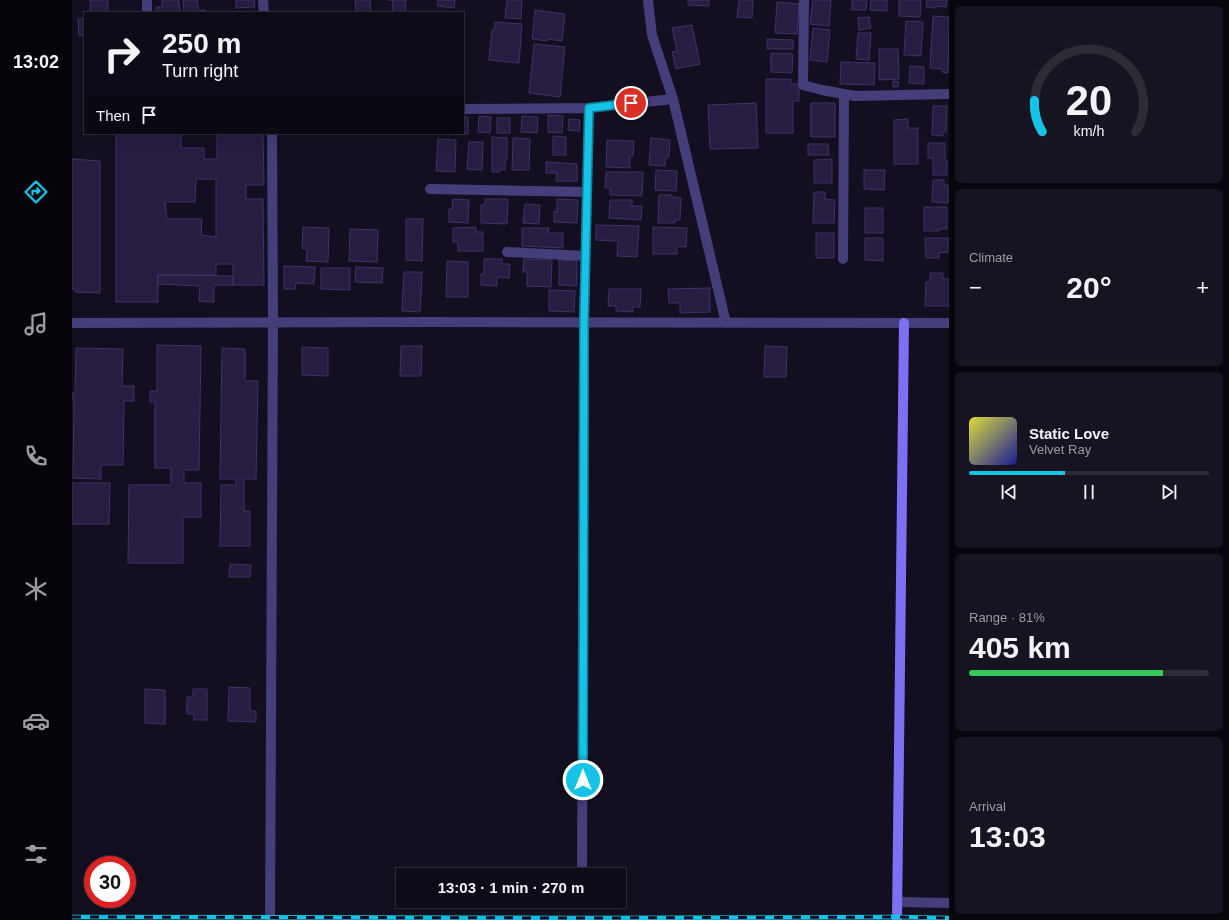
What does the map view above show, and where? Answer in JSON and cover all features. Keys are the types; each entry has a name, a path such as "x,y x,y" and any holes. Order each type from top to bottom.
{"street":[{"path":"147,0 147,12"},
{"path":"263,0 264,12"},
{"path":"648,0 652,35 673,99 726,323"},
{"path":"804,0 803,85 855,96 949,94"},
{"path":"843,259 844,94"},
{"path":"464,109 589,108 673,99"},
{"path":"582,868 584,322 589,108"},
{"path":"270,920 273,322 272,134"},
{"path":"430,189 587,192"},
{"path":"507,252 586,256"},
{"path":"72,323 949,323"},
{"path":"898,920 904,323"},
{"path":"898,902 949,903"}],"building":[{"path":"90,0 108,0 108,12 90,12"},
{"path":"162,0 179,0 180,12 156,12 156,7 162,7"},
{"path":"183,0 197,0 199,11 205,10 205,12 184,12"},
{"path":"236,0 254,0 255,7 236,8"},
{"path":"355,0 370,0 371,12 356,12"},
{"path":"393,0 406,0 405,12 392,12"},
{"path":"438,0 455,0 454,8 437,6"},
{"path":"507,0 522,0 521,19 505,18"},
{"path":"688,0 709,0 709,6 688,5"},
{"path":"739,0 753,0 752,18 737,17"},
{"path":"813,0 831,0 829,26 810,24"},
{"path":"852,0 867,0 866,10 852,10"},
{"path":"871,0 887,0 887,11 870,10"},
{"path":"899,0 921,0 920,17 899,16"},
{"path":"927,0 947,0 946,7 926,7"},
{"path":"777,2 799,4 797,34 775,33"},
{"path":"535,10 565,14 562,41 532,39"},
{"path":"933,16 949,17 948,73 942,72 942,69 930,68"},
{"path":"869,17 871,28 859,30 858,18"},
{"path":"78,19 84,19 84,35 79,36"},
{"path":"906,21 923,22 921,56 904,55"},
{"path":"495,22 522,24 519,63 489,60 492,30 494,30"},
{"path":"692,25 700,64 676,69 672,52 677,51 672,28"},
{"path":"813,28 830,30 827,62 810,60"},
{"path":"858,33 871,33 869,60 856,59"},
{"path":"767,39 793,40 793,49 767,49"},
{"path":"534,44 565,47 560,97 529,93"},
{"path":"879,49 898,49 899,79 879,80"},
{"path":"771,53 793,54 792,73 771,72"},
{"path":"841,62 875,63 874,85 840,84"},
{"path":"910,66 924,67 924,84 909,83"},
{"path":"766,79 791,79 791,84 799,84 799,101 793,101 793,133 766,133"},
{"path":"893,81 899,82 898,87 893,87"},
{"path":"756,103 758,148 710,149 708,105"},
{"path":"811,103 835,103 835,137 811,137"},
{"path":"933,106 947,106 946,132 943,132 943,136 932,135"},
{"path":"548,115 563,116 562,133 548,132"},
{"path":"479,116 491,117 490,133 478,132"},
{"path":"522,116 538,117 537,133 521,132"},
{"path":"464,117 468,117 468,134 464,134"},
{"path":"497,118 510,118 510,133 497,133"},
{"path":"569,119 580,120 579,131 568,130"},
{"path":"908,119 908,128 918,128 918,164 894,164 894,120"},
{"path":"116,134 181,134 181,148 204,148 204,159 217,159 217,134 263,134 264,185 246,185 246,199 263,199 264,285 233,285 233,264 216,264 216,275 158,275 158,302 116,302","holes":["196,179 216,179 216,237 201,235 202,219 167,219 165,202 195,202"]},
{"path":"553,136 566,137 566,155 553,155"},
{"path":"492,137 507,138 507,160 505,161 505,170 500,169 500,172 492,172"},
{"path":"513,138 530,139 529,170 512,170"},
{"path":"651,138 670,140 669,157 666,157 665,166 649,165"},
{"path":"438,139 456,140 455,172 436,171"},
{"path":"607,140 634,141 633,156 630,156 630,168 606,167"},
{"path":"469,142 483,142 482,170 467,169"},
{"path":"928,143 945,143 947,175 933,175 933,158 928,158"},
{"path":"808,144 828,144 829,155 808,155"},
{"path":"72,159 100,161 100,293 75,292 75,289 72,289"},
{"path":"832,159 832,183 814,183 814,160"},
{"path":"546,162 577,164 577,181 556,181 557,173 546,173"},
{"path":"656,170 677,171 676,191 655,190"},
{"path":"864,170 885,170 884,190 864,189"},
{"path":"606,172 643,172 642,196 610,195 610,188 605,188"},
{"path":"933,180 944,180 944,185 948,185 948,203 932,202"},
{"path":"814,192 825,192 825,199 835,200 834,223 813,223"},
{"path":"659,195 672,195 672,197 681,198 680,220 675,220 675,223 658,223"},
{"path":"453,199 469,200 468,223 449,222 449,209 452,209"},
{"path":"485,199 508,199 507,224 481,223 481,205 485,205"},
{"path":"557,199 578,200 577,223 554,222 554,211 557,212"},
{"path":"610,200 632,200 632,206 642,206 641,220 609,218"},
{"path":"525,204 540,205 539,224 523,223"},
{"path":"924,207 947,207 947,229 939,229 939,231 924,231"},
{"path":"865,208 883,208 883,233 865,233"},
{"path":"406,219 423,219 422,261 406,260"},
{"path":"596,225 639,226 637,257 617,256 618,241 596,240"},
{"path":"303,227 329,228 328,262 306,261 307,250 302,248"},
{"path":"476,227 476,232 483,232 483,251 458,251 458,242 453,242 453,228"},
{"path":"653,227 687,228 686,247 677,246 677,254 653,254"},
{"path":"522,228 549,228 548,233 563,233 563,248 522,246"},
{"path":"350,229 378,230 377,262 349,261"},
{"path":"816,233 834,233 834,258 816,258"},
{"path":"865,238 883,238 883,261 865,260"},
{"path":"925,238 948,238 948,252 939,253 939,258 926,258"},
{"path":"484,259 502,259 502,264 510,264 509,278 497,277 497,286 481,285 481,274 484,274"},
{"path":"524,259 552,260 551,287 527,286 527,272 523,272"},
{"path":"559,260 577,261 577,286 559,285"},
{"path":"447,261 468,262 468,297 446,297"},
{"path":"284,266 315,267 314,284 296,283 295,289 284,289"},
{"path":"356,267 383,268 382,283 355,282"},
{"path":"321,268 350,268 350,290 321,289"},
{"path":"404,272 422,272 420,312 402,311"},
{"path":"930,273 943,273 943,279 949,279 949,306 925,306 926,282 930,281"},
{"path":"158,275 233,276 233,285 214,285 214,302 199,301 200,286 158,284"},
{"path":"710,288 710,312 680,313 680,303 669,303 668,289"},
{"path":"609,289 641,289 640,307 633,307 633,312 616,311 616,306 608,306"},
{"path":"549,290 575,291 574,312 549,311"},
{"path":"157,345 201,346 199,470 184,470 184,483 201,483 201,517 183,517 183,563 128,563 129,485 171,485 171,468 155,468 155,402 150,402 150,391 157,391"},
{"path":"401,346 422,346 421,376 400,376"},
{"path":"765,346 787,347 786,377 764,377"},
{"path":"302,347 328,348 328,376 302,375"},
{"path":"76,348 123,349 122,386 134,386 134,401 124,401 123,465 101,465 101,479 73,478 74,400 72,400 72,393 75,393"},
{"path":"222,348 245,349 245,381 258,381 256,479 244,479 244,511 250,511 250,546 220,546 221,485 236,485 236,479 220,479"},
{"path":"72,483 110,483 109,524 72,524"},
{"path":"230,564 251,565 250,577 229,577"},
{"path":"229,687 250,688 250,711 256,711 256,722 228,721"},
{"path":"145,689 165,690 165,724 145,723"},
{"path":"193,689 207,689 207,720 194,720 194,714 187,714 187,697 193,697"}],"railway":[{"path":"72,917 949,918"}],"route":[{"path":"583,780 584,322 589,108 631,103"}]}
